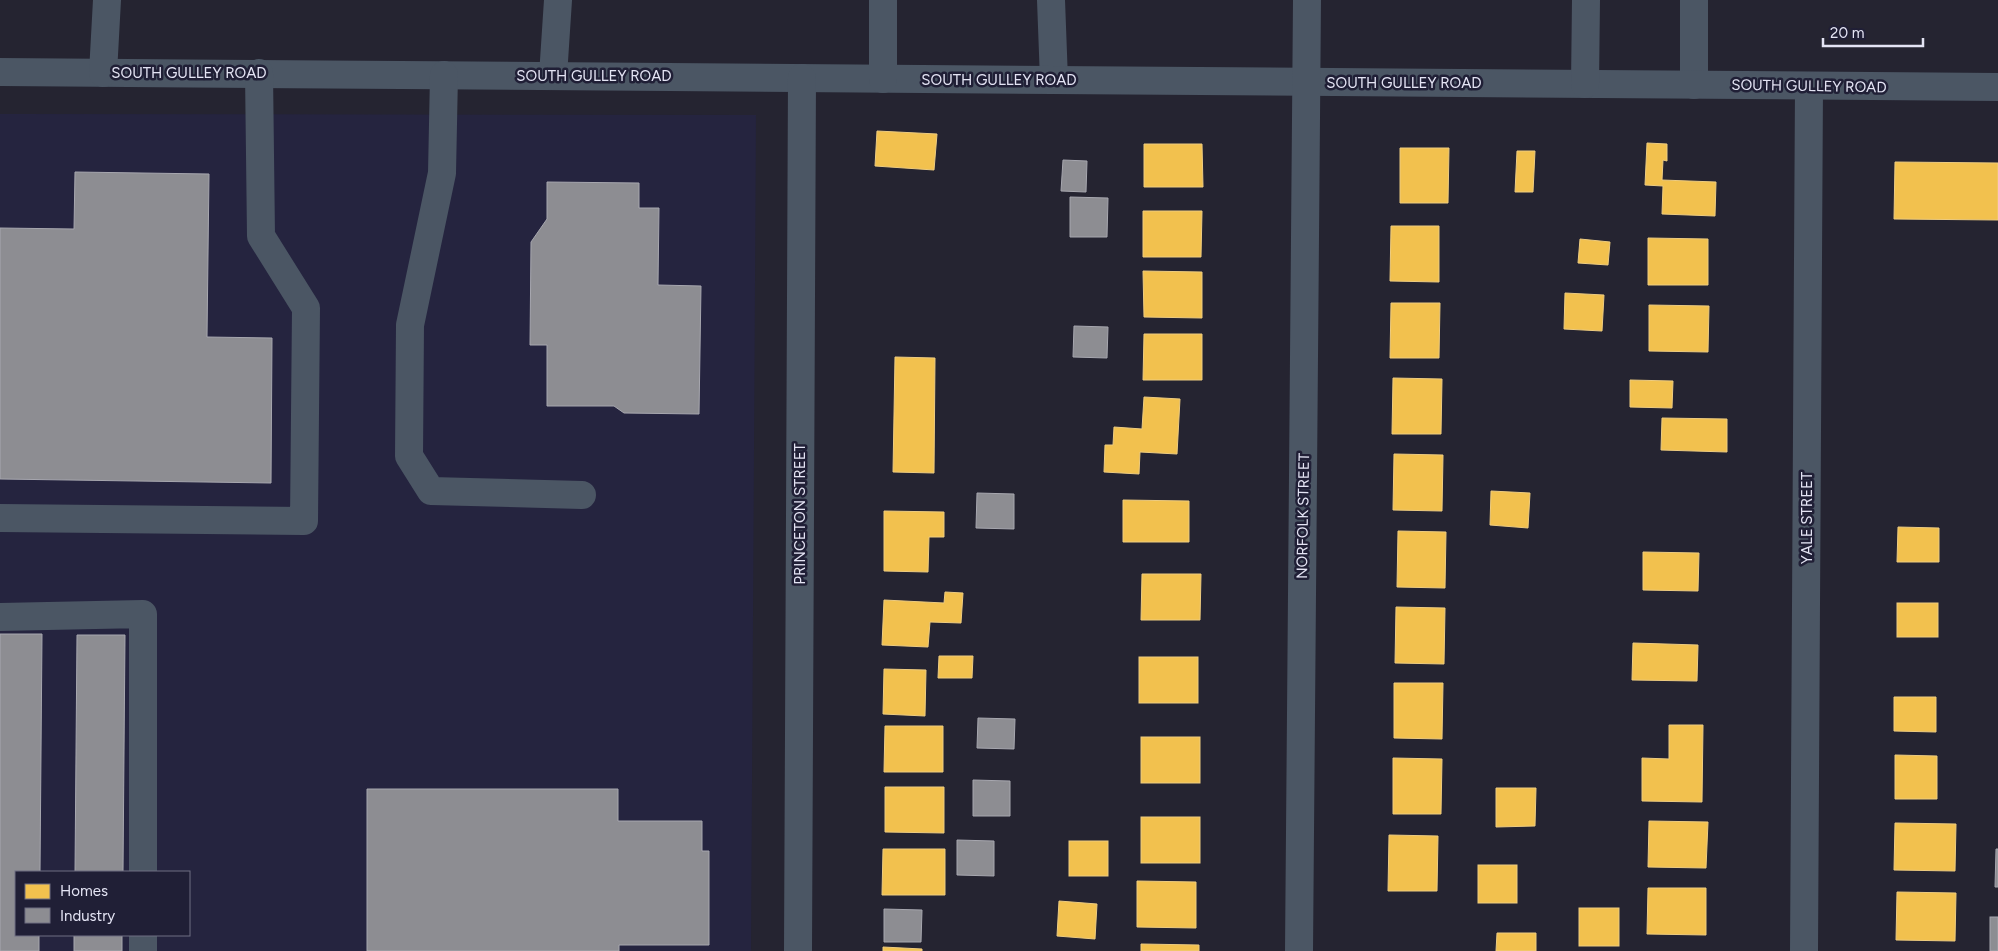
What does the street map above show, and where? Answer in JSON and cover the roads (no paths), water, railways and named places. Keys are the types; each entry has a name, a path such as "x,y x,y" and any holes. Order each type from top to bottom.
{"street":[{"path":"103,73 107,0"},
{"path":"553,76 558,0"},
{"path":"883,0 883,79"},
{"path":"1051,0 1054,80"},
{"name":"NORFOLK STREET","path":"1299,951 1307,0"},
{"path":"1585,84 1586,0"},
{"path":"1694,0 1694,85"},
{"name":"SOUTH GULLEY ROAD","path":"0,72 1998,87"},
{"path":"0,518 304,521 306,308 261,236 259,73"},
{"path":"444,75 442,173 410,325 409,456 431,491 582,495"},
{"name":"PRINCETON STREET","path":"798,951 802,78"},
{"name":"YALE STREET","path":"1804,951 1810,86"},
{"path":"0,617 143,614 143,871"},
{"path":"143,936 143,951"}]}
